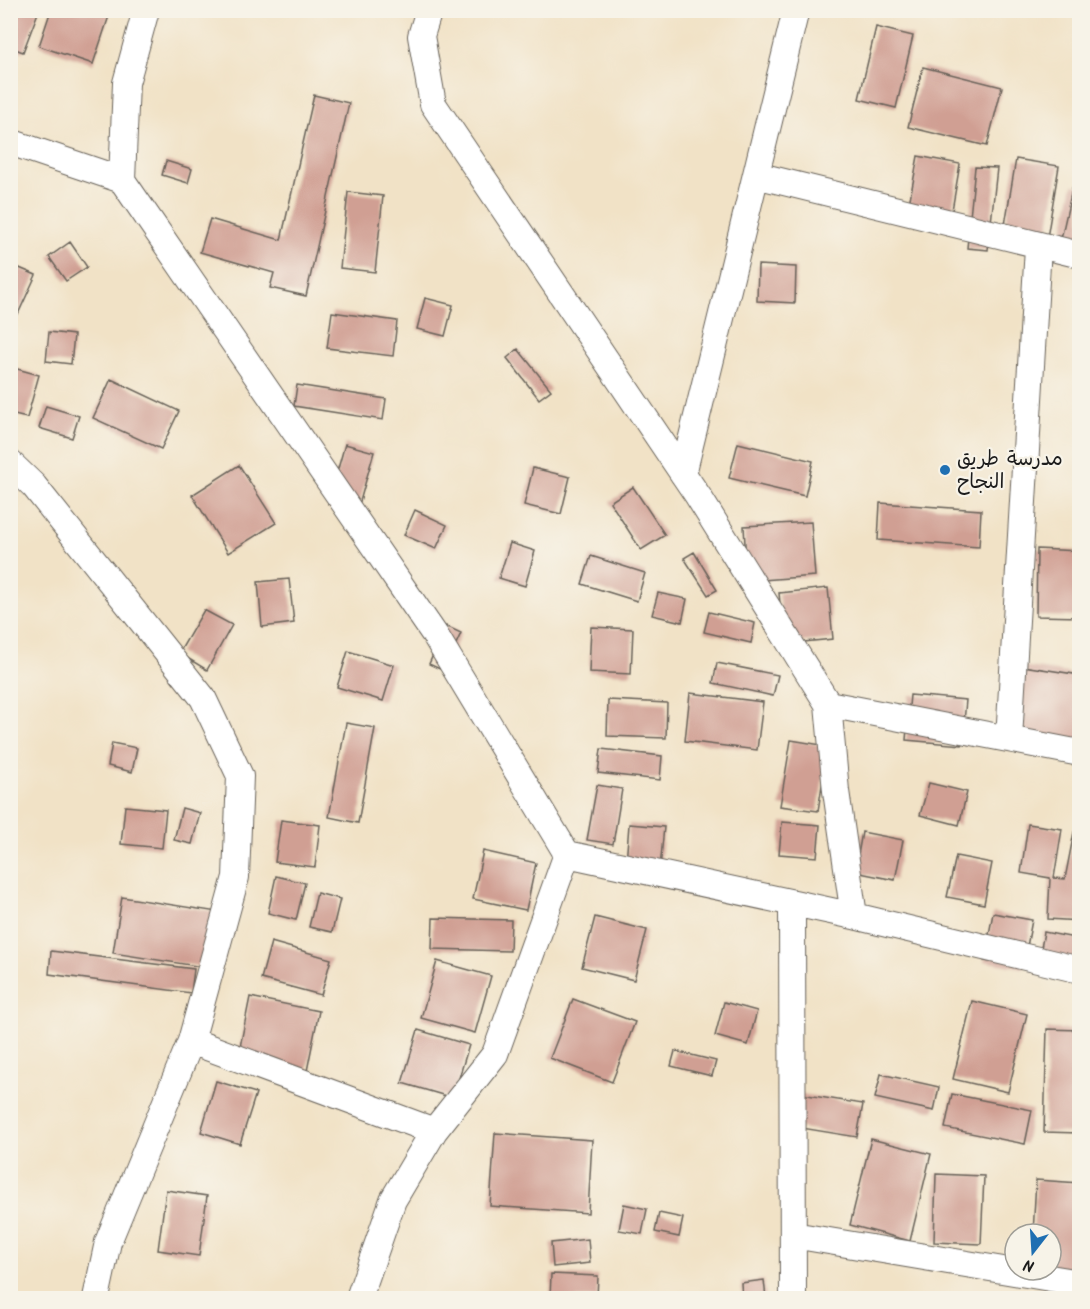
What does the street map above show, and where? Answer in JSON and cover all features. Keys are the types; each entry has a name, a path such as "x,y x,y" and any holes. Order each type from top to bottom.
{"street":[{"path":"122,180 126,83 146,10"},
{"path":"429,10 421,36 433,104 683,474 828,704 836,792 854,916"},
{"path":"683,474 796,10"},
{"path":"10,142 122,180 435,634 567,854 854,916 1080,970"},
{"path":"756,175 1038,247 1080,255"},
{"path":"1009,739 1038,247"},
{"path":"10,463 34,486 203,698 240,776 236,877 191,1041 108,1242 96,1299"},
{"path":"828,704 1080,753"},
{"path":"359,1299 393,1200 434,1131 495,1054 567,854"},
{"path":"792,903 793,1299"},
{"path":"191,1041 434,1131"},
{"path":"793,1235 1080,1283"}],"building":[{"path":"10,10 39,10 23,52 10,47"},
{"path":"51,10 111,10 93,64 39,46"},
{"path":"876,27 913,36 896,108 859,99"},
{"path":"923,67 1002,87 987,146 908,127"},
{"path":"314,95 349,103 306,296 270,288 274,273 200,252 210,219 281,240"},
{"path":"918,156 960,164 950,222 907,215"},
{"path":"1016,159 1059,166 1047,238 1004,231"},
{"path":"166,161 192,169 188,183 162,175"},
{"path":"975,167 997,168 988,250 967,248"},
{"path":"1073,185 1080,186 1080,252 1059,248"},
{"path":"348,192 383,196 375,272 340,268"},
{"path":"70,242 87,267 66,281 49,257"},
{"path":"10,264 36,275 18,314 10,311"},
{"path":"758,265 796,267 795,303 757,301"},
{"path":"425,298 453,305 445,336 417,329"},
{"path":"332,312 397,321 393,356 327,348"},
{"path":"49,332 74,335 71,364 46,361"},
{"path":"518,349 551,390 539,399 507,358"},
{"path":"10,367 39,375 27,418 10,414"},
{"path":"111,379 179,411 161,449 93,418"},
{"path":"297,385 386,399 383,420 294,406"},
{"path":"46,406 79,416 72,438 39,428"},
{"path":"738,443 813,461 805,496 729,478"},
{"path":"345,444 374,452 357,512 328,504"},
{"path":"239,465 276,523 228,553 192,495"},
{"path":"533,468 570,477 561,514 524,505"},
{"path":"633,487 665,535 641,550 610,502"},
{"path":"880,503 981,510 979,547 878,540"},
{"path":"415,510 447,525 436,549 404,535"},
{"path":"811,522 815,576 747,581 744,526"},
{"path":"510,543 535,551 525,586 499,578"},
{"path":"1037,549 1080,551 1080,617 1036,616"},
{"path":"694,552 717,590 708,595 684,558"},
{"path":"591,556 645,573 637,601 582,584"},
{"path":"289,579 294,623 262,627 258,582"},
{"path":"828,588 833,639 784,644 779,593"},
{"path":"658,593 687,599 682,622 652,615"},
{"path":"204,610 232,625 207,670 179,653"},
{"path":"709,612 755,623 751,643 704,632"},
{"path":"446,626 461,633 444,671 429,664"},
{"path":"591,627 633,629 631,674 589,672"},
{"path":"348,651 394,665 383,701 337,687"},
{"path":"717,663 778,675 773,696 713,683"},
{"path":"1010,664 1080,675 1080,742 1001,730"},
{"path":"690,693 763,702 757,750 685,741"},
{"path":"910,695 966,700 962,745 906,740"},
{"path":"608,700 667,703 666,738 607,736"},
{"path":"346,723 375,728 358,823 329,817"},
{"path":"791,740 828,746 818,811 780,806"},
{"path":"112,743 137,748 132,772 108,766"},
{"path":"601,749 662,756 660,780 598,773"},
{"path":"929,783 967,792 959,825 920,815"},
{"path":"597,785 622,789 613,844 587,840"},
{"path":"125,806 166,810 162,848 121,844"},
{"path":"182,808 200,813 192,844 174,840"},
{"path":"281,820 320,825 315,867 275,862"},
{"path":"782,822 820,825 817,857 779,854"},
{"path":"629,824 664,827 660,868 626,864"},
{"path":"1028,824 1062,829 1054,878 1065,879 1074,832 1080,833 1080,921 1048,919 1050,878 1021,873"},
{"path":"862,832 903,840 895,880 855,872"},
{"path":"483,851 536,863 526,910 473,899"},
{"path":"956,856 992,863 984,904 947,897"},
{"path":"276,876 305,883 296,920 268,913"},
{"path":"317,893 340,899 332,932 309,927"},
{"path":"122,897 218,912 209,968 113,953"},
{"path":"993,913 1032,920 1023,968 984,961"},
{"path":"595,917 647,930 634,980 582,967"},
{"path":"433,918 511,920 510,951 432,949"},
{"path":"1044,932 1080,939 1075,977 1037,970"},
{"path":"271,942 331,959 321,995 261,979"},
{"path":"51,951 194,969 191,993 49,974"},
{"path":"437,961 491,976 475,1033 421,1018"},
{"path":"250,997 319,1011 307,1071 238,1057"},
{"path":"573,999 635,1022 612,1082 550,1058"},
{"path":"972,1001 1027,1014 1008,1092 953,1079"},
{"path":"724,1002 757,1011 748,1045 715,1036"},
{"path":"1047,1029 1080,1030 1080,1133 1044,1132"},
{"path":"418,1030 469,1045 453,1098 402,1083"},
{"path":"675,1051 716,1061 712,1076 671,1066"},
{"path":"881,1074 939,1087 934,1111 875,1098"},
{"path":"216,1081 256,1093 240,1144 201,1132"},
{"path":"795,1093 863,1104 857,1137 789,1126"},
{"path":"952,1094 1032,1110 1025,1144 945,1128"},
{"path":"495,1133 592,1140 588,1213 490,1206"},
{"path":"871,1139 931,1154 910,1241 850,1225"},
{"path":"936,1174 984,1176 981,1244 934,1242"},
{"path":"1036,1180 1080,1183 1080,1271 1063,1270 1063,1222 1034,1222"},
{"path":"166,1190 207,1196 199,1256 158,1250"},
{"path":"624,1204 647,1209 642,1234 619,1230"},
{"path":"659,1213 683,1218 679,1237 655,1232"},
{"path":"588,1239 590,1263 553,1267 551,1243"},
{"path":"551,1274 598,1276 597,1298 550,1298"},
{"path":"764,1280 766,1298 742,1298 741,1283"}],"place":[{"name":"مدرسة طريق النجاح","path":"945,470"}]}
